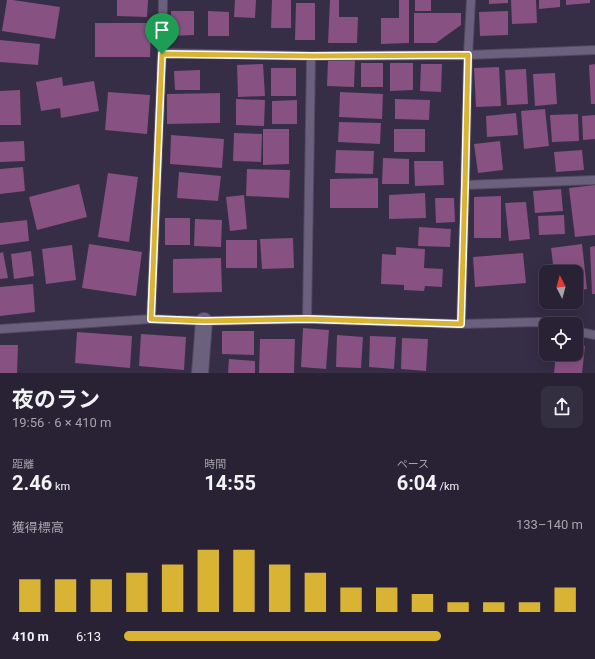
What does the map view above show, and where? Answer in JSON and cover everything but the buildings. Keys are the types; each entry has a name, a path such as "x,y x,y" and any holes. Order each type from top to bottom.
{"street":[{"path":"200,373 204,321"}],"lane":[{"path":"151,319 163,0"},
{"path":"461,324 468,55 471,0"},
{"path":"162,54 311,56 468,55 595,50"},
{"path":"307,319 311,56"},
{"path":"465,185 595,180"},
{"path":"0,329 151,319 204,321 307,319 461,324 539,322"},
{"path":"583,332 595,335"}],"route":[{"path":"162,54 311,56 468,55 461,324 307,319 204,321 151,319 162,54"}]}
